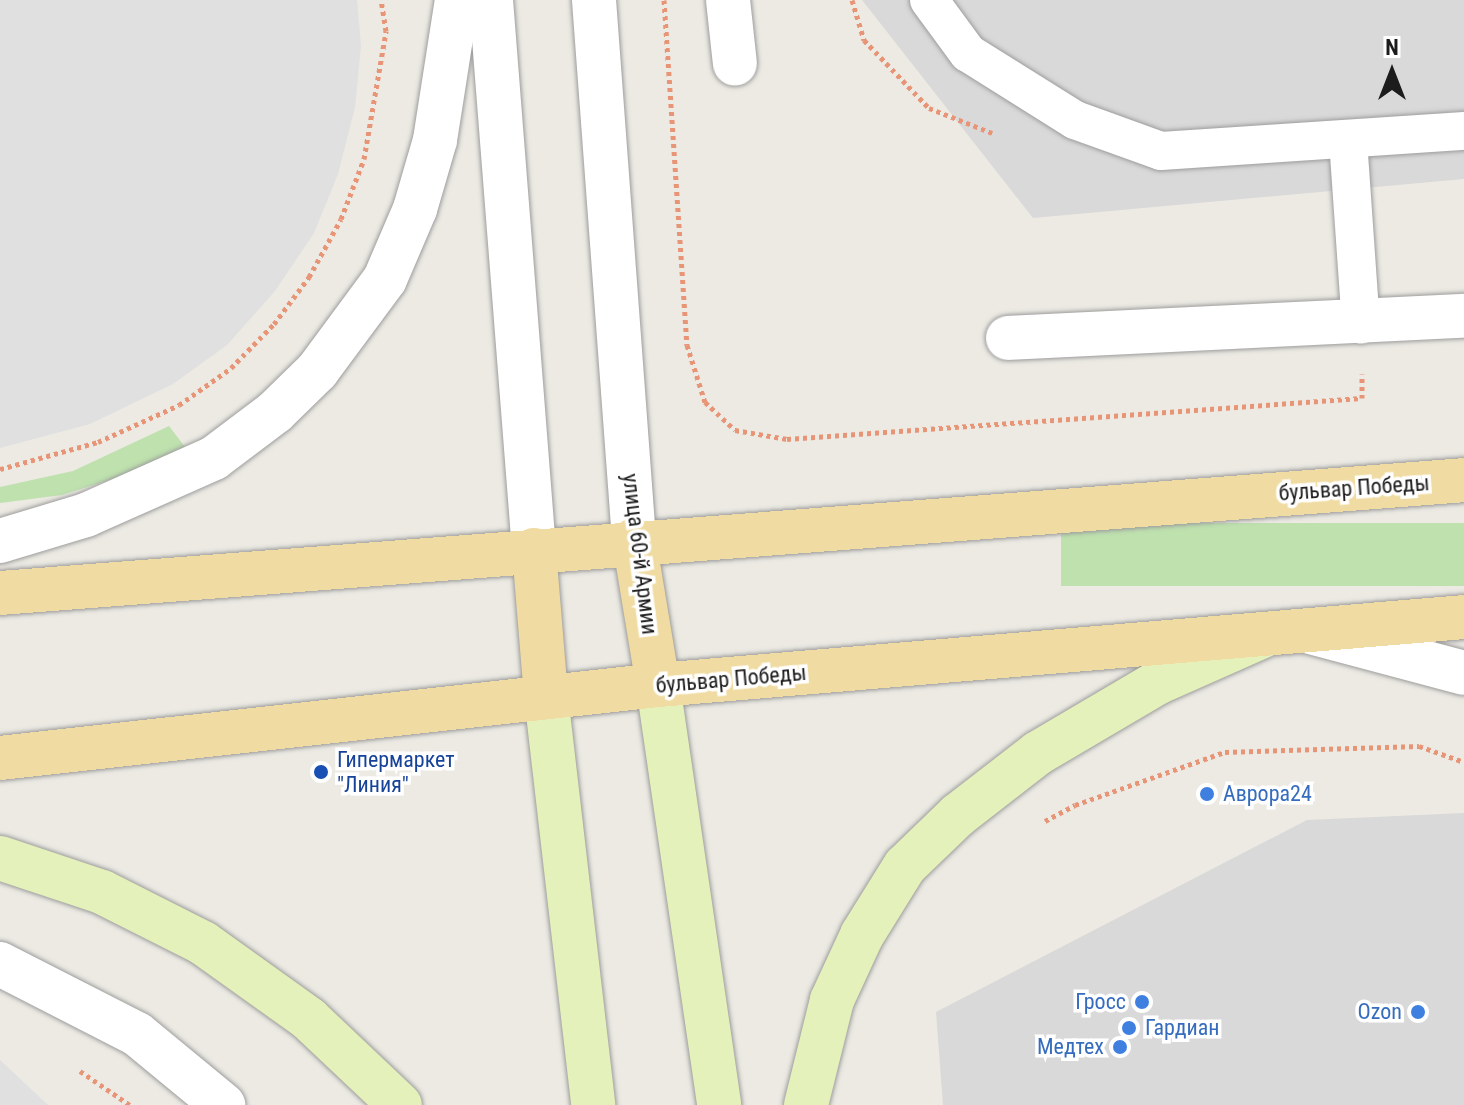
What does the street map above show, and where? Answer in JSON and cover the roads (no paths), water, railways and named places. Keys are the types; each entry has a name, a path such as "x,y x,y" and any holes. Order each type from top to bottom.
{"main road":[{"name":"бульвар Победы","path":"0,593 634,540 1464,480"},
{"name":"улица 60-й Армии","path":"634,540 719,1105"},
{"path":"534,550 546,696 593,1105"},
{"name":"бульвар Победы","path":"0,758 658,685 1464,617"},
{"path":"806,1105 832,1000 862,935 905,866 958,815 1038,753 1157,683 1290,631"},
{"path":"0,858 102,892 203,943 309,1019 400,1105"}],"street":[{"path":"0,541 86,515 214,458 275,412 317,371 385,279 415,209 435,140 457,0"},
{"path":"491,0 534,550"},
{"name":"улица 60-й Армии","path":"594,0 634,540"},
{"path":"728,0 735,64"},
{"path":"1008,338 1361,325 1464,316"},
{"path":"1290,631 1464,673"},
{"path":"0,964 137,1034 223,1105"}],"lane":[{"path":"929,0 968,53 1075,120 1161,151 1464,131"},
{"path":"1348,140 1361,325"}],"place":[{"name":"Гипермаркет \"Линия\"","path":"321,772"},
{"name":"Аврора24","path":"1207,794"},
{"name":"Гросс","path":"1142,1002"},
{"name":"Ozon","path":"1418,1012"},
{"name":"Гардиан","path":"1129,1028"},
{"name":"Медтех","path":"1120,1047"}]}
